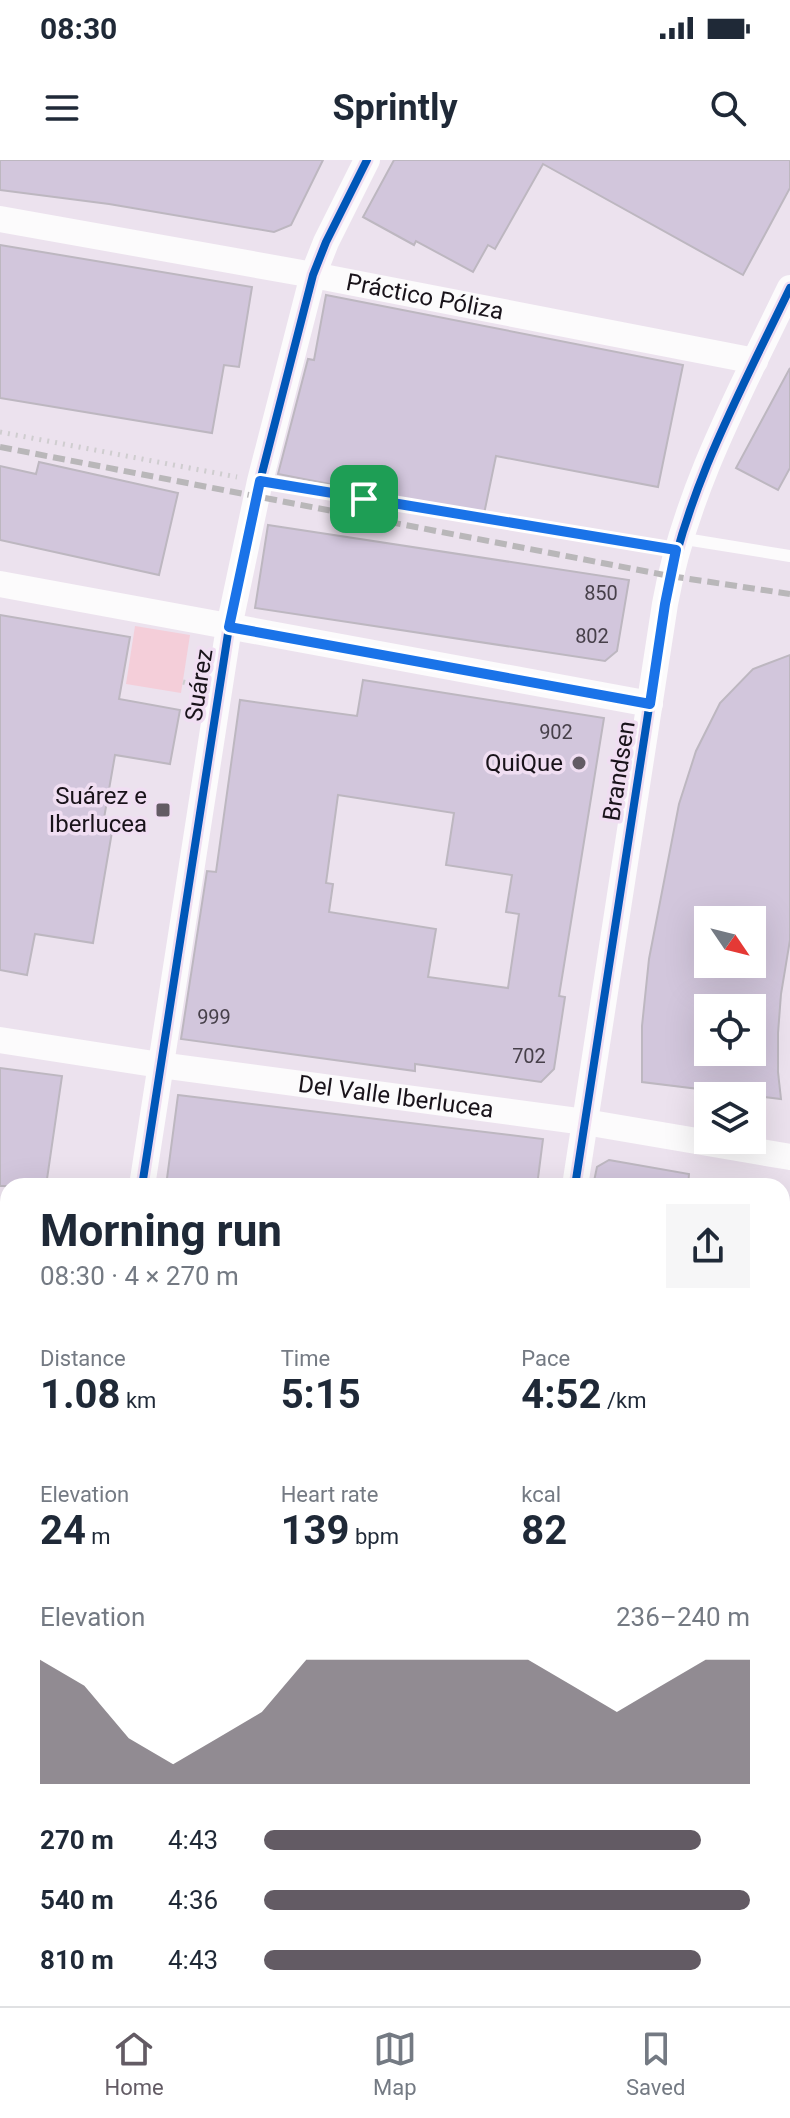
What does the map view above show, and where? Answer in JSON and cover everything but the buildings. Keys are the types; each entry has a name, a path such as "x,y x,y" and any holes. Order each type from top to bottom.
{"street":[{"name":"Suárez","path":"143,1178 229,627 260,481 313,275 367,160"},
{"name":"Práctico Póliza","path":"0,219 313,275 755,361"},
{"name":"Brandsen","path":"576,1178 665,604 678,544 692,501 790,288"},
{"path":"0,584 650,704"},
{"name":"Del Valle Iberlucea","path":"0,1040 160,1065 585,1122 790,1157"}],"lane":[{"path":"678,544 790,556"}],"path":[{"path":"0,432 260,481 678,544"}],"shaded area":[{"path":"135,626 190,635 181,693 126,684"}],"railway":[{"path":"0,447 670,576 790,594"}],"cycle path":[{"path":"143,1178 229,627 260,481 313,275 367,160"},
{"path":"576,1178 674,562 700,482 734,403 790,288"}],"place":[{"name":"QuiQue","path":"579,763"},
{"name":"Suárez e Iberlucea","path":"163,810"}],"route":[{"path":"260,481 364,499 676,550 650,704 229,627 260,481"}]}
